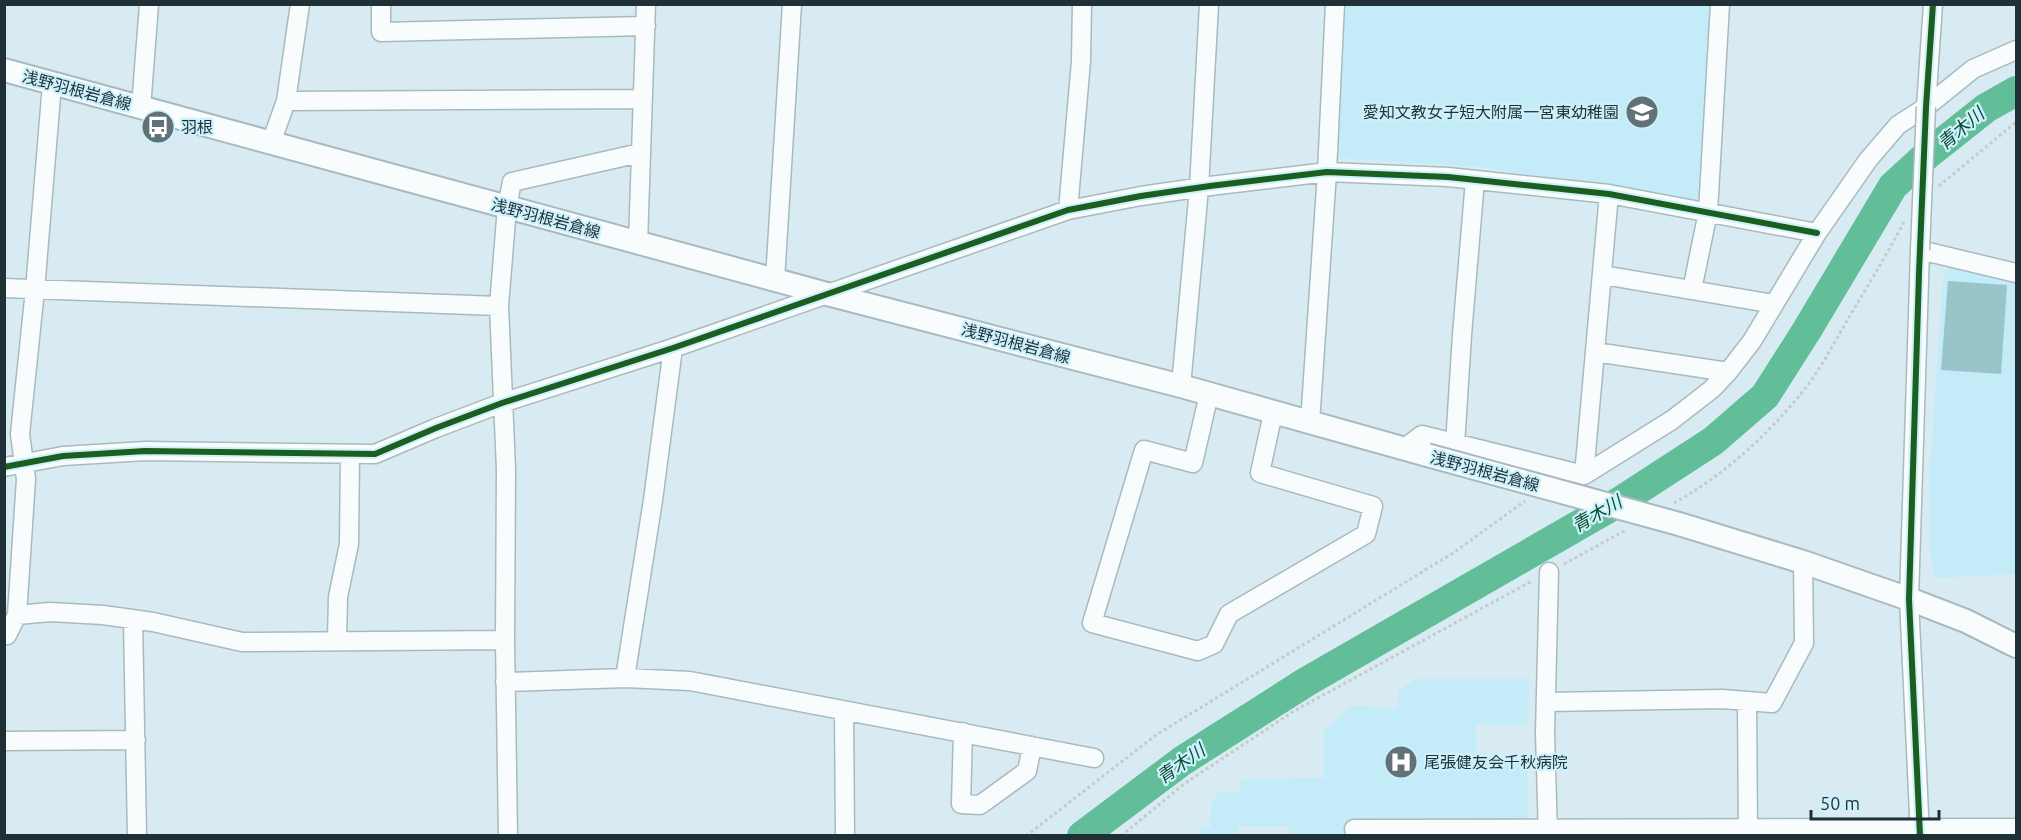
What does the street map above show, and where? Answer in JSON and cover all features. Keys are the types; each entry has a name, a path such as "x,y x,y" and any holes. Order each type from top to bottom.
{"main road":[{"name":"浅野羽根岩倉線","path":"4,70 827,294 1181,386 1679,524 1803,562 1909,599 1966,621 2016,646"}],"street":[{"path":"141,108 149,4"},
{"path":"271,143 285,100 300,4"},
{"path":"381,4 381,32 646,26"},
{"path":"638,243 646,4"},
{"path":"775,280 792,4"},
{"path":"1068,210 1081,61 1082,4"},
{"path":"1181,386 1198,188 1209,4"},
{"path":"1310,423 1327,172 1335,4"},
{"path":"1692,290 1708,213 1720,4"},
{"path":"1920,832 1909,599 1920,250 1933,4"},
{"path":"1402,449 1422,435 1584,476 1672,420 1712,389 1752,341 1817,233 1868,160 1898,125 1926,107 1973,69 2016,51"},
{"path":"4,635 7,635 17,615 26,478 20,434 35,290 52,84"},
{"path":"285,100 643,99"},
{"path":"508,836 505,682 506,469 500,306 507,207 512,182 640,153"},
{"path":"4,467 63,456 145,451 375,454 436,428 502,404 673,348 1068,210 1198,188 1327,172 1448,177 1609,194 1817,233"},
{"path":"1455,445 1475,180"},
{"path":"1584,476 1609,194"},
{"path":"1920,250 2016,273"},
{"path":"1603,275 1774,304"},
{"path":"4,288 500,306"},
{"path":"625,678 653,500 673,348"},
{"path":"1595,352 1728,372"},
{"path":"1209,394 1193,463 1144,450 1092,623 1198,651 1214,644 1229,614 1366,534 1372,506 1260,473 1273,413"},
{"path":"337,640 338,597 349,544 350,454"},
{"path":"1546,702 1722,699 1772,703 1804,643 1803,562"},
{"path":"1548,831 1546,702 1549,572"},
{"path":"17,615 50,612 103,615 242,642 505,640"},
{"path":"133,619 137,836"},
{"path":"505,682 625,678 690,681 1094,758"},
{"path":"1747,701 1748,832"},
{"path":"844,711 844,836"},
{"path":"963,732 961,804 980,805 1027,771 1032,746"},
{"path":"4,741 136,740"},
{"path":"1357,836 1354,829 1920,832 2016,828"}],"path":[{"path":"1026,836 1156,735 1453,553 1544,487"}],"shaded area":[{"path":"1344,5 1712,5 1701,204 1482,167 1336,158"},
{"path":"1948,267 2016,281 2016,574 1935,578 1930,549 1929,486 1943,276"},
{"path":"1414,679 1529,679 1528,725 1476,724 1477,764 1527,764 1528,821 1344,821 1344,835 1289,835 1289,826 1238,826 1237,835 1199,836 1199,827 1210,828 1212,801 1219,792 1240,791 1240,780 1324,778 1324,730 1352,706 1398,708 1398,692"}],"building":[{"path":"1948,281 2007,285 2001,374 1941,370"}],"waterway":[{"name":"青木川","path":"1082,836 1182,761 1306,682 1619,502 1713,441 1765,396 1893,186 1928,154 1986,108 2016,91"}],"cycle path":[{"path":"1920,836 1909,599 1919,273 1933,4"},
{"path":"4,467 63,456 145,451 375,454 502,403 673,348 1068,210 1210,186 1327,172 1448,177 1609,194 1817,233"}],"place":[{"name":"愛知文教女子短大附属一宮東幼稚園","path":"1642,112"},
{"name":"羽根","path":"158,127"},
{"name":"尾張健友会千秋病院","path":"1401,762"}]}
